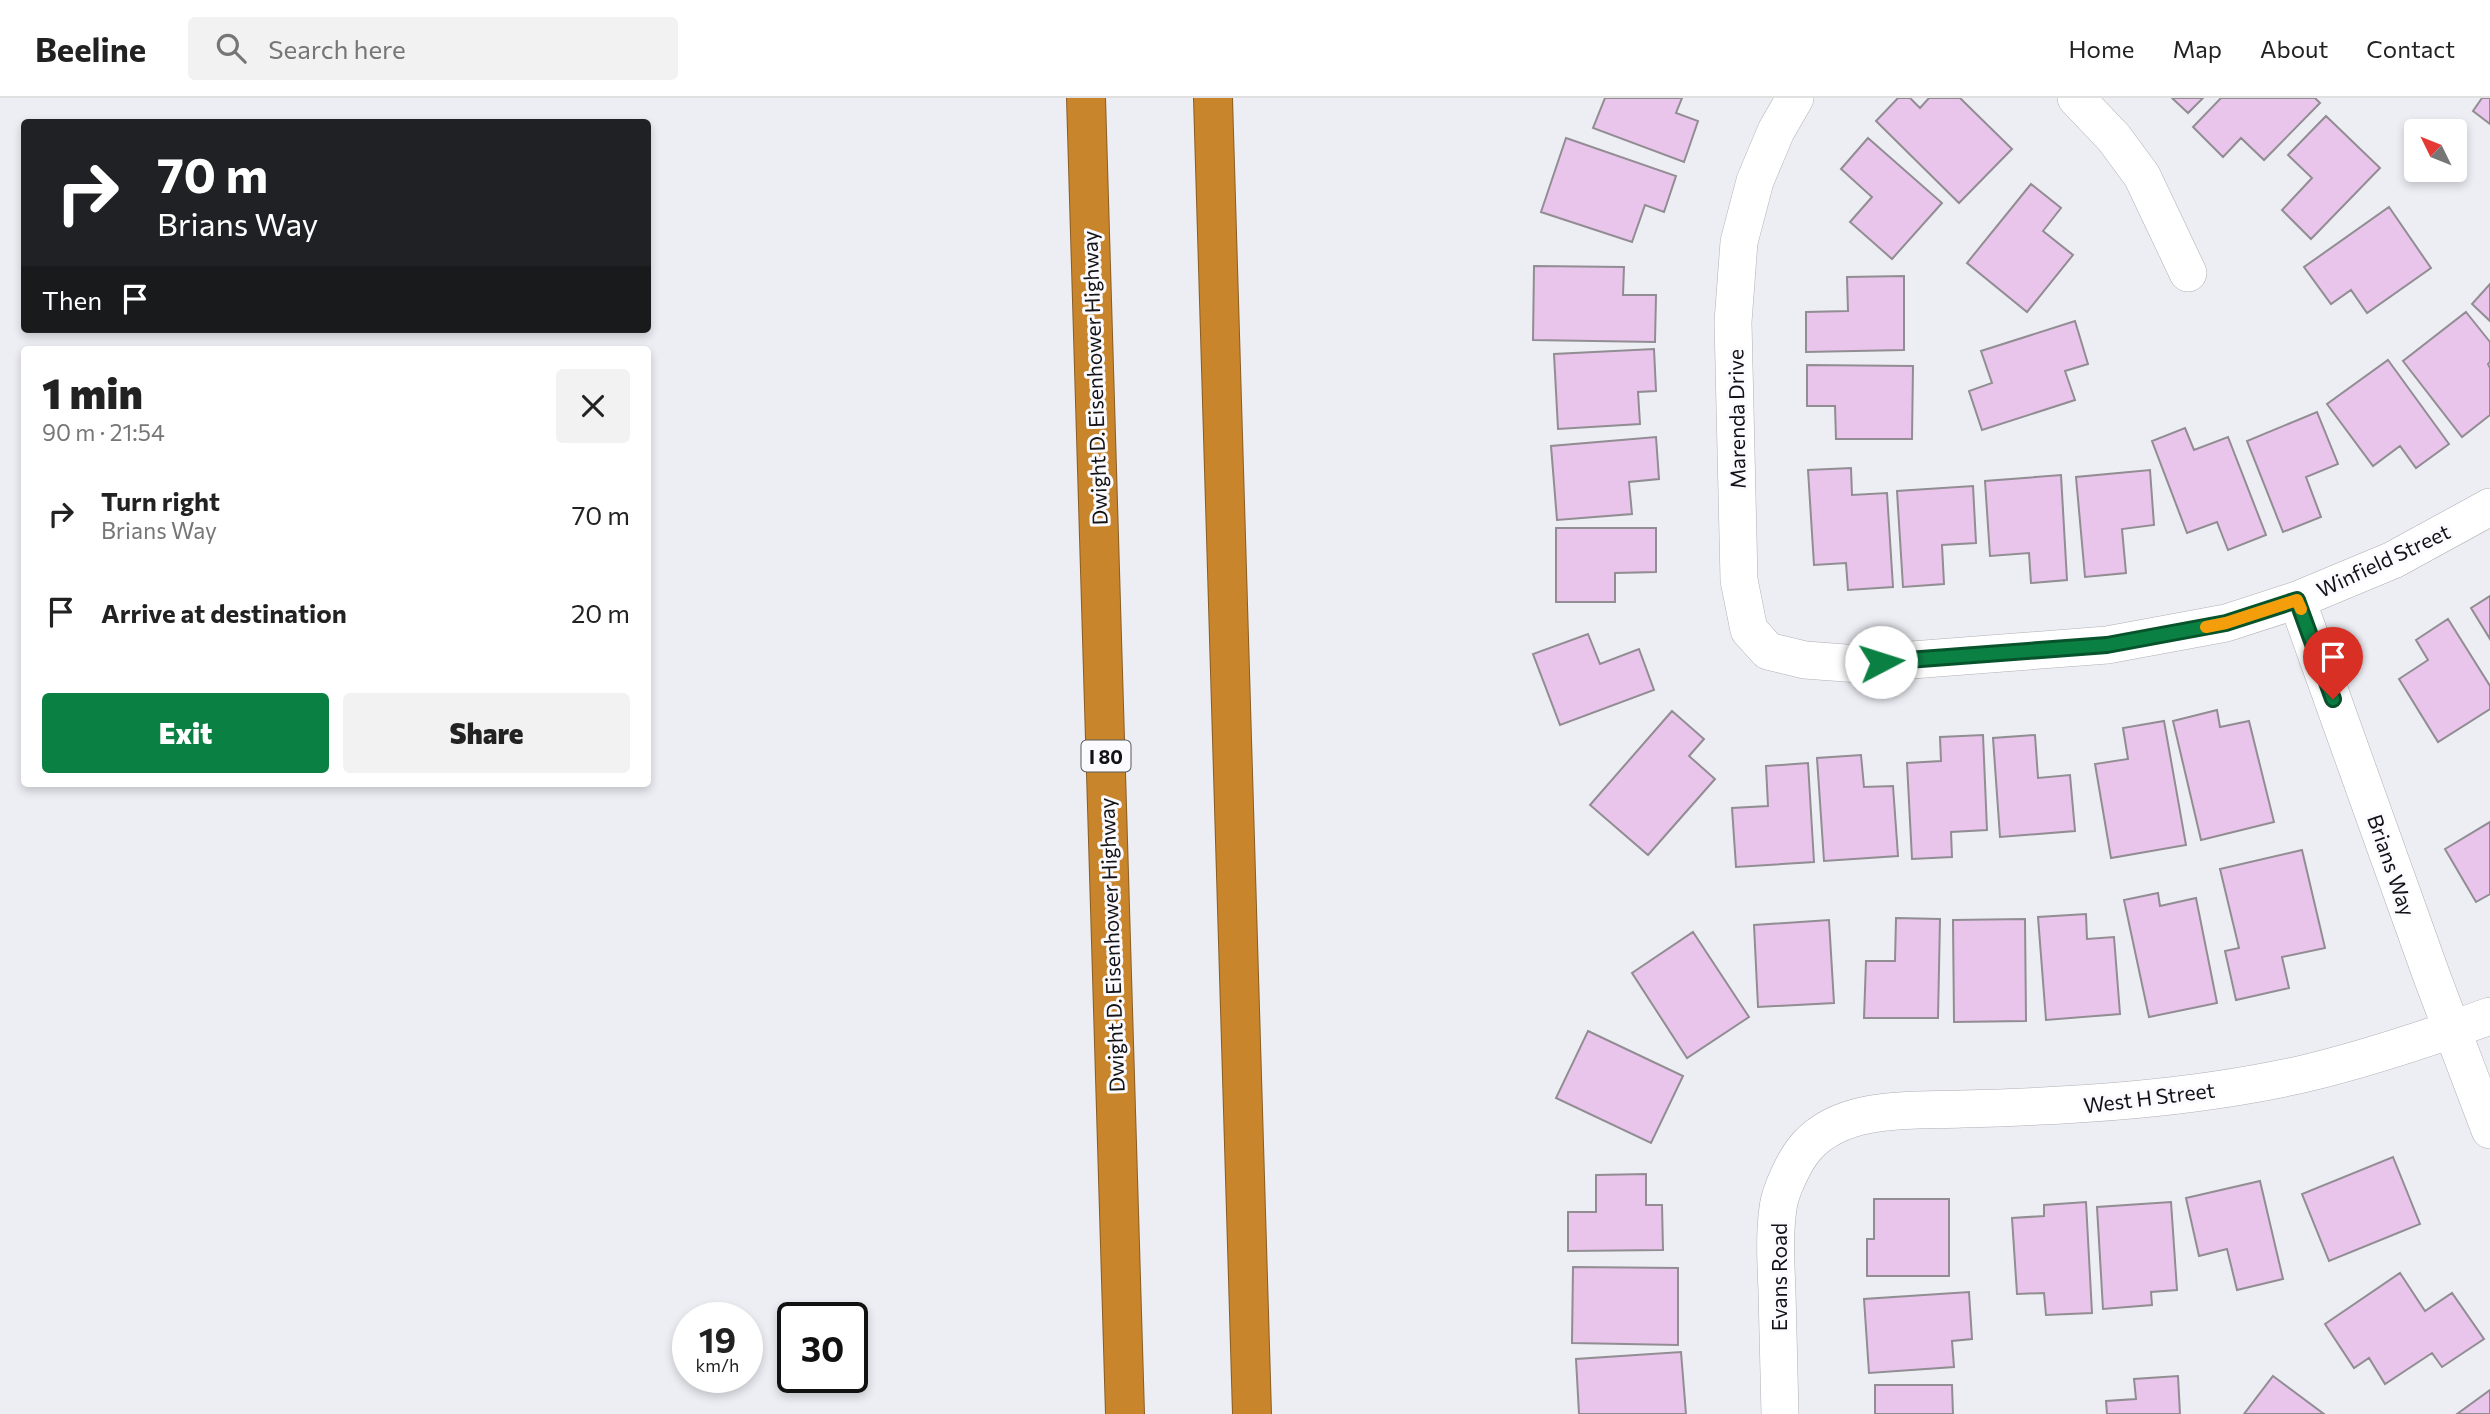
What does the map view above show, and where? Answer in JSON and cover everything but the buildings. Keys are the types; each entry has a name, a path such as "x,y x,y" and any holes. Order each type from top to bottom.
{"highway":[{"name":"Dwight D. Eisenhower Highway","path":"1086,98 1125,1414"},
{"path":"1213,98 1252,1414"}],"street":[{"name":"Marenda Drive","path":"1795,98 1776,131 1755,181 1739,242 1733,322 1739,580 1749,630 1768,651 1805,660 1858,664"},
{"path":"2077,98 2114,138 2142,176 2188,273"},
{"name":"Winfield Street","path":"1858,664 2107,645 2226,623 2297,600 2393,560 2490,507"},
{"name":"Brians Way","path":"2297,600 2432,977 2490,1130"},
{"name":"West H Street","path":"1807,1146 1834,1126 1868,1114 1919,1110 2060,1107 2213,1090 2304,1074 2453,1030 2490,1016"},
{"name":"Evans Road","path":"1780,1414 1775,1239 1778,1205 1788,1178 1807,1146"}],"slow traffic":[{"path":"2206,627 2297,600 2301,609"}],"route":[{"path":"1881,662 2107,645 2226,623 2297,600 2333,699"}]}
